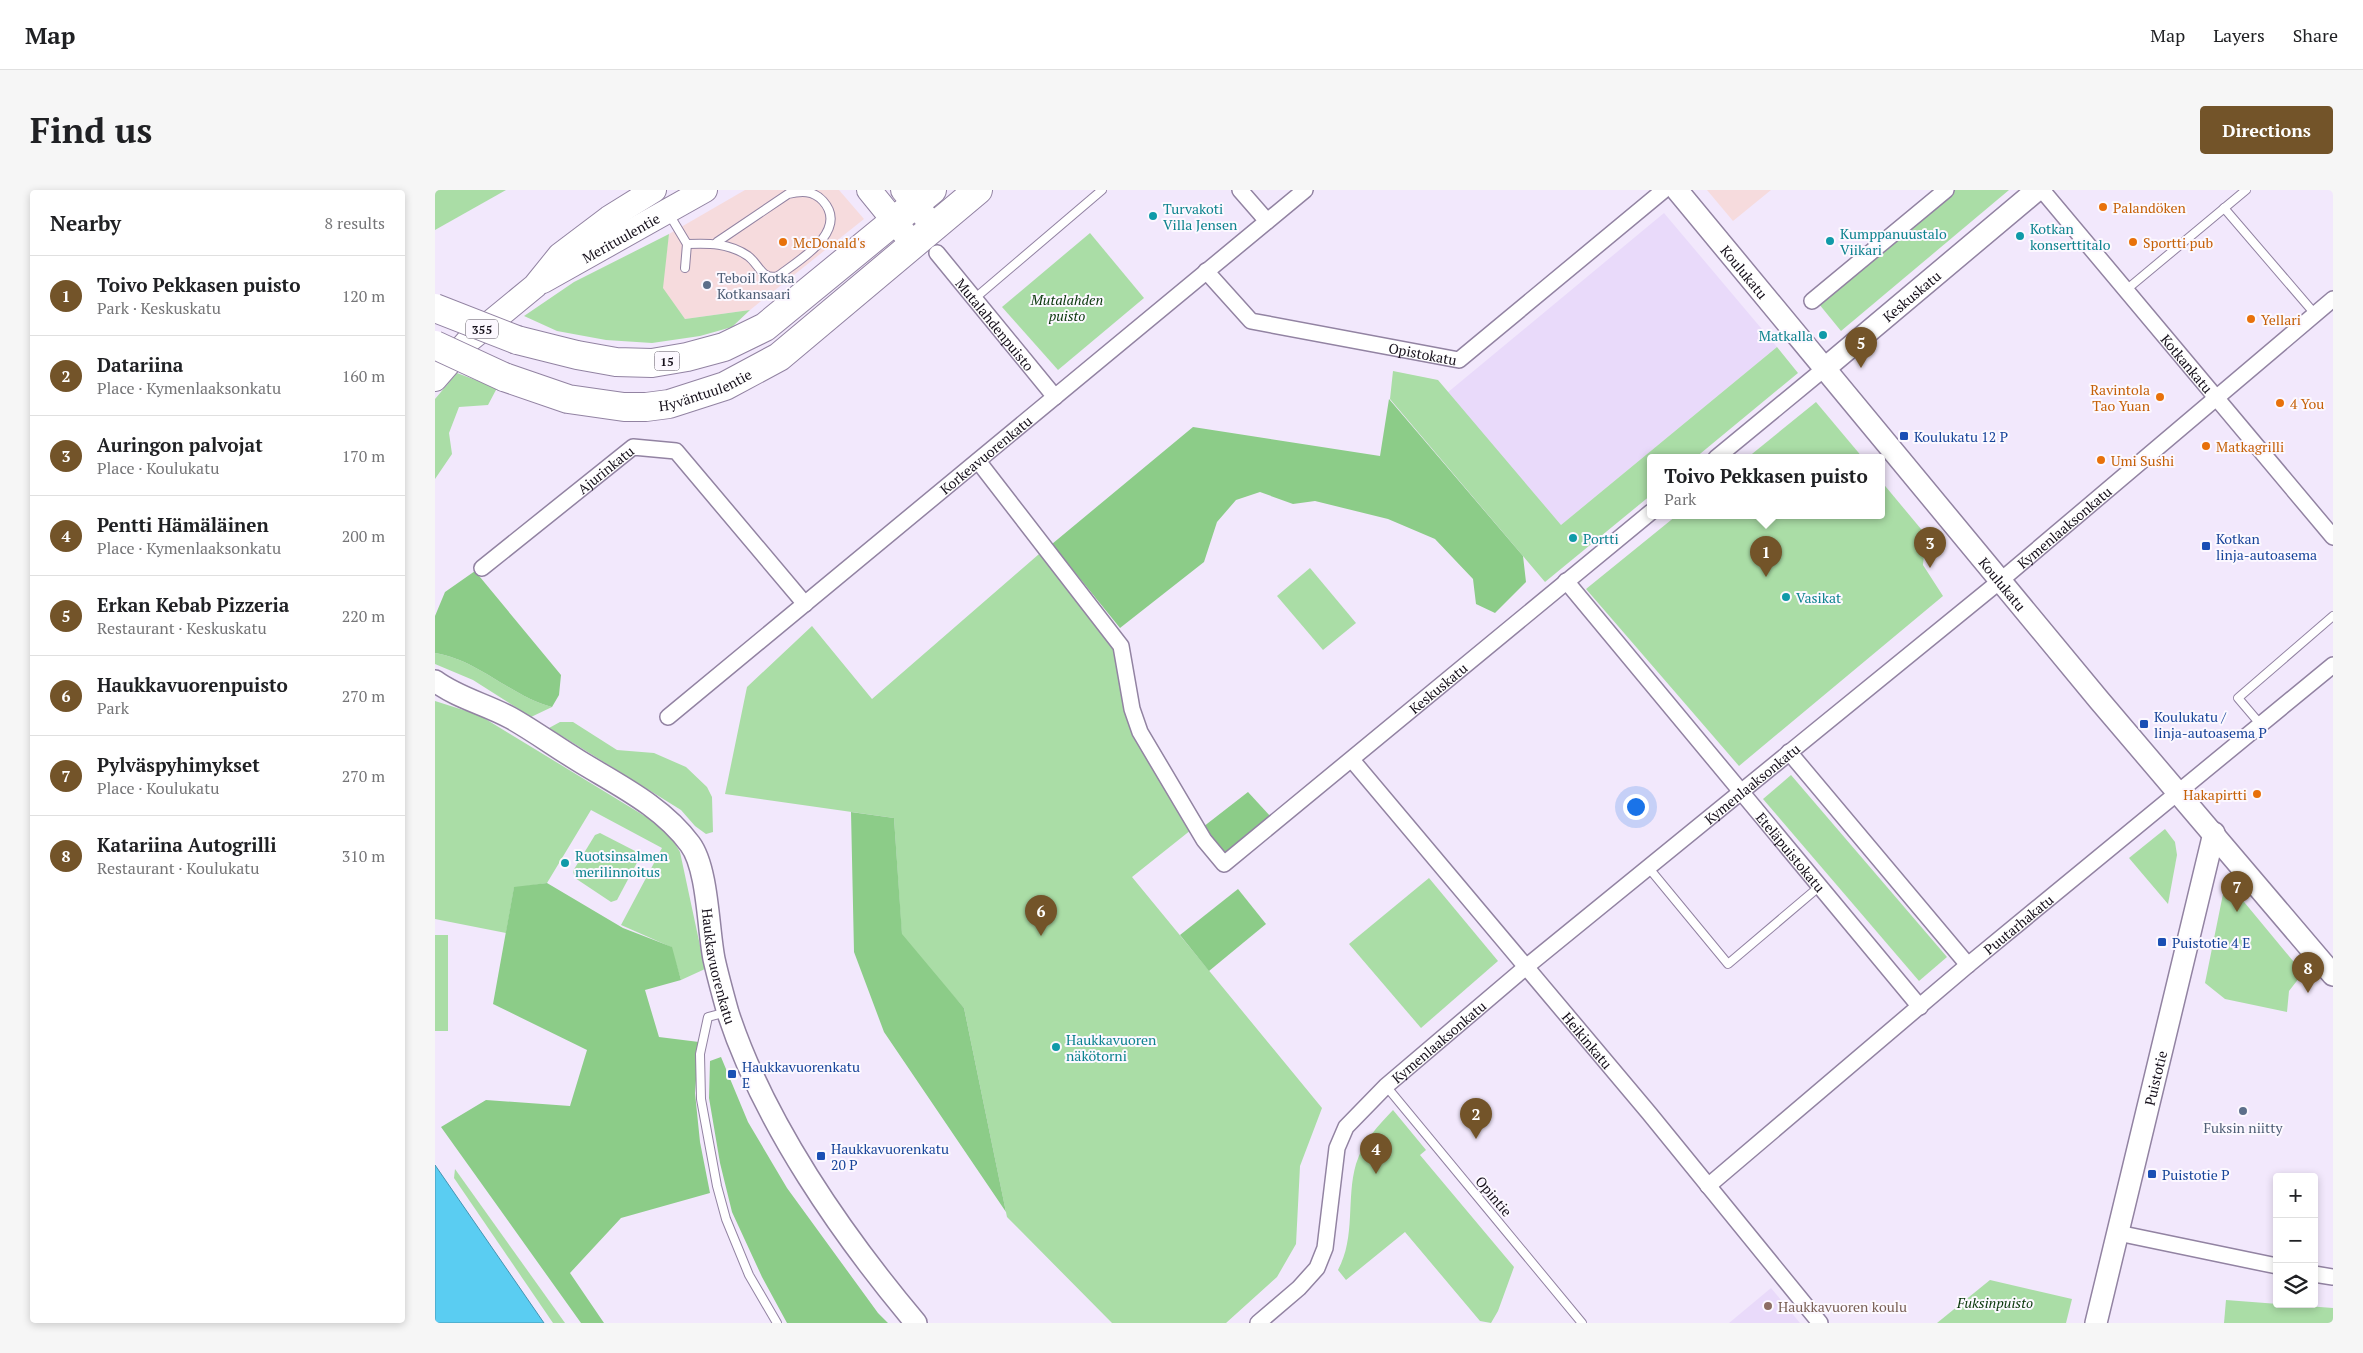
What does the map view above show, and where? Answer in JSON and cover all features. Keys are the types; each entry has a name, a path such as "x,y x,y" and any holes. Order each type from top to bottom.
{"highway":[{"name":"Hyväntuulentie","path":"435,344 504,377 568,399 615,406 647,407 695,397 725,386 779,357 925,249 934,227 978,190"},
{"name":"15","path":"435,308 517,340 577,355 616,362 652,363 687,358 724,347 765,327 911,201"}],"main road":[{"name":"Merituulentie","path":"435,379 467,341 535,286 659,198 705,190"},
{"path":"869,190 911,201 934,227"},
{"name":"Koulukatu","path":"1677,190 2000,581 2333,975"},
{"name":"Keskuskatu","path":"1824,369 2037,190"},
{"path":"911,201 925,249"},
{"name":"Haukkavuorenkatu","path":"440,689 510,717 650,805 672,822 692,846 700,871 714,959 718,1014 803,1167 857,1247 916,1323"},
{"name":"Puistotie","path":"2096,1323 2214,833"}],"street":[{"path":"1240,190 1267,221"},
{"name":"Korkeavuorenkatu","path":"668,717 1305,190"},
{"name":"Opistokatu","path":"1206,272 1251,321 1459,360 1664,190"},
{"path":"1812,301 1946,190"},
{"name":"Kotkankatu","path":"2042,190 2333,537"},
{"name":"Mutalahdenpuisto","path":"925,249 974,299 1055,397"},
{"name":"Kymenlaaksonkatu","path":"1258,1323 1299,1288 1317,1268 1325,1248 1337,1148 1346,1127 1386,1086 1525,967 2000,581 2333,299"},
{"name":"Keskuskatu","path":"1720,454 1824,369"},
{"name":"Ajurinkatu","path":"482,568 633,447 676,451 805,604"},
{"name":"Keskuskatu","path":"978,461 1121,646 1131,709 1140,732 1204,840 1224,864 1647,515"},
{"name":"Eteläpuistokatu","path":"1566,581 1920,1007"},
{"name":"Puutarhakatu","path":"1708,1186 1969,965 2333,666"},
{"path":"1789,752 1969,965"},
{"name":"Heikinkatu","path":"1352,760 1820,1323"},
{"path":"2118,1234 2273,1265"},
{"path":"2318,1275 2333,1277"}],"lane":[{"path":"974,299 1102,190"},
{"path":"2126,290 2246,190"},
{"path":"687,244 717,242 748,256 765,276 772,278 778,276 822,242 829,231 829,212 821,200 812,193 800,191 788,194 717,242"},
{"path":"659,198 687,244 685,268"},
{"path":"2225,208 2315,314"},
{"path":"2261,725 2238,698 2333,616"},
{"path":"1648,867 1728,964 1820,886"},
{"path":"718,1014 700,1054 701,1099 717,1186 726,1219 749,1275 777,1323"},
{"name":"Opintie","path":"1386,1086 1582,1323"}],"shaded area":[{"path":"745,190 839,190 864,219 750,310 685,319 662,288 669,234"},
{"path":"1707,190 1771,190 1733,221"},
{"path":"1664,213 1777,347 1561,525 1447,393"},
{"name":"Haukkavuoren koulu","path":"1771,1288 1800,1323 1729,1323"}],"green space":[{"path":"435,190 506,190 435,230"},
{"path":"1955,190 2009,190 1841,331 1819,304"},
{"name":"Mutalahden puisto","path":"1090,233 1144,298 1058,370 1002,307"},
{"path":"669,234 663,288 685,319 750,310 732,327 700,336 652,343 606,340 557,331 524,316 574,282"},
{"path":"1777,347 1798,373 1700,454 1647,454"},
{"path":"1393,371 1438,380 1561,525 1647,454 1647,498 1545,582 1390,399"},
{"path":"457,373 497,388 488,405 459,407 449,433 452,454 435,479 435,399"},
{"path":"1389,399 1523,556 1526,582 1495,613 1476,604 1473,579 1435,539 1388,519 1315,501 1293,504 1260,492 1236,500 1217,522 1204,562 1120,628 1052,544 1193,427 1380,456"},
{"path":"1816,402 1860,454 1752,454"},
{"path":"1885,486 1926,535 1923,565 1943,596 1739,766 1586,589 1672,519 1885,519"},
{"path":"1046,548 1121,646 1140,732 1196,826 1132,877 1322,1108 1300,1166 1296,1244 1277,1277 1226,1323 1112,1323 1007,1217 964,1008 902,938 894,818 725,794 747,687 812,626 872,699"},
{"path":"1310,568 1356,623 1323,650 1277,596"},
{"path":"475,571 561,675 559,695 552,707 522,695 466,663 435,653 435,616 445,592"},
{"path":"435,653 466,663 522,695 552,707 531,717 473,680 435,664"},
{"path":"435,701 479,715 666,829 680,852 705,969 681,980 671,947 621,925 662,848 591,810 547,883 514,888 506,933 435,919"},
{"path":"560,722 573,722 617,750 654,753 686,767 707,787 712,797 713,832 706,834 695,826 681,810 549,728"},
{"path":"1791,775 1947,957 1919,981 1763,799"},
{"path":"1248,792 1271,817 1227,855 1203,827"},
{"path":"851,812 894,818 902,934 964,1008 1006,1212 884,1032 854,952"},
{"path":"2165,829 2175,842 2177,855 2168,904 2129,858"},
{"path":"600,833 637,852 640,857 617,900 611,902 575,878 573,871 595,835"},
{"path":"1429,878 1498,961 1421,1028 1349,944"},
{"path":"547,883 623,928 672,947 681,980 645,990 659,1037 699,1042 695,1093 700,1142 710,1193 621,1218 570,1273 604,1323 581,1323 441,1127 486,1100 570,1106 587,1050 493,1004 514,887"},
{"path":"1238,889 1266,924 1209,971 1180,935"},
{"path":"2235,891 2303,973 2289,991 2287,1012 2225,999 2205,983 2223,894"},
{"path":"435,935 448,935 448,1031 435,1031"},
{"path":"721,1057 748,1122 787,1188 878,1313 888,1323 787,1323 762,1277 732,1212 720,1163 709,1098 710,1061"},
{"path":"1393,1110 1426,1150 1420,1155 1514,1267 1498,1311 1491,1323 1480,1321 1405,1232 1346,1280 1338,1270 1347,1244 1351,1190 1356,1164 1367,1141"},
{"path":"455,1169 565,1323 553,1323 454,1178"},
{"name":"Fuksinpuisto","path":"1990,1280 2072,1299 2066,1323 1937,1323"},
{"path":"2226,1300 2273,1304 2273,1308 2333,1308 2333,1323 2224,1323"}],"water":[{"path":"435,1165 544,1323 435,1323"}],"place":[{"name":"Palandöken","path":"2103,207"},
{"name":"Turvakoti Villa Jensen","path":"1153,216"},
{"name":"Kotkan konserttitalo","path":"2020,236"},
{"name":"Kumppanuustalo Viikari","path":"1830,241"},
{"name":"McDonald's","path":"783,242"},
{"name":"Sportti pub","path":"2133,242"},
{"name":"Teboil Kotka Kotkansaari","path":"707,285"},
{"name":"Yellari","path":"2251,319"},
{"name":"Matkalla","path":"1823,335"},
{"name":"Erkan Kebab Pizzeria","path":"1861,368"},
{"name":"Ravintola Tao Yuan","path":"2160,397"},
{"name":"4 You","path":"2280,403"},
{"name":"Koulukatu 12 P","path":"1904,436"},
{"name":"Matkagrilli","path":"2206,446"},
{"name":"Umi Sushi","path":"2101,460"},
{"name":"Portti","path":"1573,538"},
{"name":"Kotkan linja-autoasema","path":"2206,546"},
{"name":"Auringon palvojat","path":"1930,568"},
{"name":"Toivo Pekkasen puisto","path":"1766,577"},
{"name":"Vasikat","path":"1786,597"},
{"name":"Koulukatu / linja-autoasema P","path":"2144,724"},
{"name":"Hakapirtti","path":"2257,794"},
{"name":"Ruotsinsalmen merilinnoitus","path":"565,863"},
{"name":"Pylväspyhimykset","path":"2237,912"},
{"name":"Haukkavuorenpuisto","path":"1041,936"},
{"name":"Puistotie 4 E","path":"2162,942"},
{"name":"Katariina Autogrilli","path":"2308,993"},
{"name":"Haukkavuoren näkötorni","path":"1056,1047"},
{"name":"Haukkavuorenkatu E","path":"732,1074"},
{"name":"Fuksin niitty","path":"2243,1111"},
{"name":"Datariina","path":"1476,1139"},
{"name":"Haukkavuorenkatu 20 P","path":"821,1156"},
{"name":"Pentti Hämäläinen","path":"1376,1174"},
{"name":"Puistotie P","path":"2152,1174"},
{"name":"Haukkavuoren koulu","path":"1768,1306"}]}
